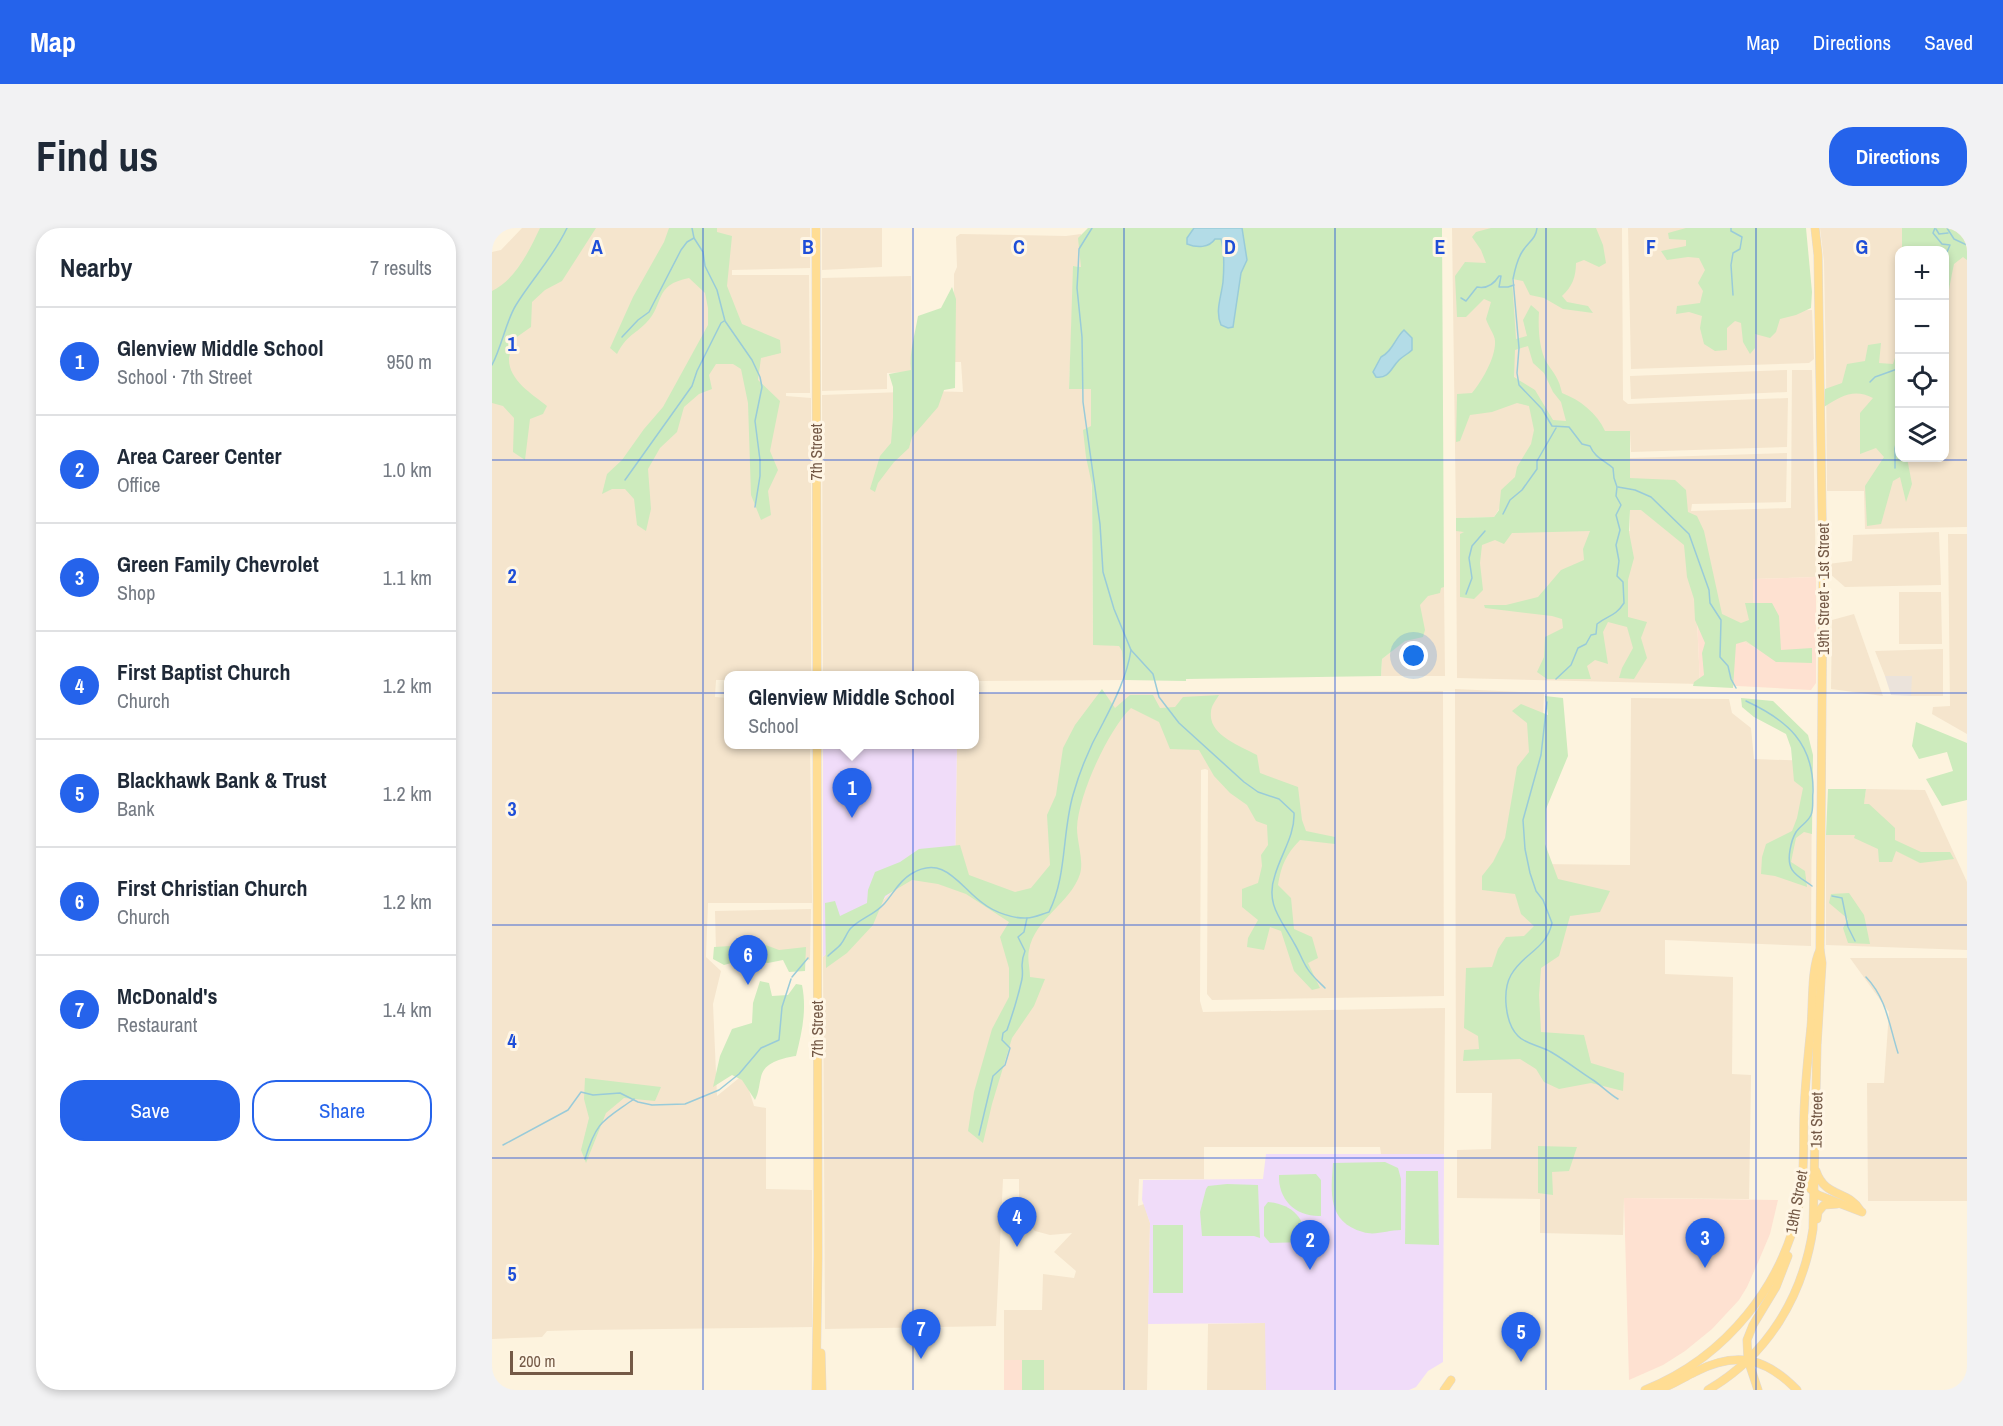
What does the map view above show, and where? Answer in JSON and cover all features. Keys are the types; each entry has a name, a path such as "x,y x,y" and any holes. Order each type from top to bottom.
{"main road":[{"name":"7th Street","path":"816,228 816,671"},
{"name":"19th Street - 1st Street","path":"1815,228 1818,255 1823,532 1820,950"},
{"name":"7th Street","path":"816,1390 818,1312 817,749"},
{"name":"19th Street","path":"1645,1390 1682,1372 1706,1356 1743,1320 1777,1269 1799,1205 1815,959 1820,950"},
{"name":"1st Street","path":"1748,1360 1782,1319 1801,1280 1811,1243 1822,963 1820,950"},
{"path":"1804,1109 1808,1187 1814,1192 1862,1212 1860,1210"},
{"path":"1815,1167 1824,1186 1832,1193 1855,1201 1860,1210"},
{"path":"1799,1205 1805,1196 1820,1192 1848,1201 1860,1210"},
{"path":"1792,1299 1799,1291 1808,1267 1814,1247 1819,1210 1826,1204 1846,1205"},
{"path":"1758,1390 1748,1360 1746,1344 1748,1335 1780,1277 1789,1251 1795,1220"},
{"name":"7th Street","path":"818,1312 821,1325 822,1390"},
{"path":"1656,1390 1729,1358 1748,1360 1780,1375 1797,1390"},
{"path":"1708,1390 1748,1360"},
{"path":"1444,1390 1451,1380"}],"shaded area":[{"path":"522,228 810,228 810,268 732,270 732,275 809,275 810,393 786,393 786,396 811,398 811,671 724,671 724,680 716,680 715,697 724,698 724,749 810,749 812,903 708,903 706,957 721,971 713,1004 717,1096 744,1074 754,1106 766,1108 766,1189 812,1190 812,1327 547,1331 542,1337 492,1339 492,252 501,250"},
{"path":"822,228 882,228 882,267 822,270"},
{"path":"1452,228 1622,228 1623,400 1628,404 1788,398 1787,447 1631,452 1630,432 1548,431 1494,517 1456,518"},
{"path":"1628,228 1741,228 1746,312 1812,310 1814,359 1809,363 1631,369"},
{"path":"1820,228 1967,228 1967,527 1865,529 1864,491 1827,491 1824,261"},
{"path":"960,234 1066,236 1081,234 1081,267 1074,266 1069,388 1091,389 1093,644 1124,646 1125,680 979,681 979,671 823,671 822,395 963,392 961,362 954,362 956,237"},
{"path":"911,276 912,372 887,373 887,389 822,391 822,278"},
{"path":"1787,370 1787,392 1631,399 1630,376"},
{"path":"1792,370 1812,370 1816,577 1753,579 1754,647 1697,620 1700,684 1457,678 1456,531 1630,531 1630,458 1787,453 1786,502 1692,504 1691,511 1791,508"},
{"path":"1939,532 1941,585 1845,587 1829,573 1828,564 1852,561 1853,535"},
{"path":"1948,534 1967,534 1967,734 1932,714 1933,707 1950,706"},
{"path":"1816,577 1816,683 1811,690 1700,684 1697,619 1754,647 1753,579"},
{"path":"1426,587 1444,587 1445,676 1381,676 1382,659 1416,632 1415,600"},
{"path":"1899,592 1941,592 1942,644 1899,644"},
{"path":"1854,614 1883,696 1831,689 1832,620"},
{"path":"1943,649 1943,696 1911,696 1911,676 1885,676 1875,651"},
{"path":"1885,676 1912,676 1911,696 1891,695"},
{"path":"1455,689 1544,693 1538,864 1630,865 1631,698 1729,699 1732,713 1751,728 1754,759 1812,761 1811,946 1665,940 1665,974 1733,977 1732,1074 1751,1075 1749,1199 1624,1198 1623,1235 1540,1233 1540,1199 1457,1198 1457,1150 1491,1149 1492,1093 1456,1093"},
{"path":"1443,691 1444,996 1212,1000 1207,994 1208,770 1201,770 1200,1001 1203,1012 1445,1008 1444,1154 1381,1154 1380,1147 1204,1147 1204,1179 1139,1179 1138,1206 1144,1204 1150,1223 1147,1390 1044,1390 1044,1360 1004,1360 1004,1310 1042,1310 1043,1274 1074,1278 1076,1271 1054,1252 1072,1233 1050,1235 1035,1231 1019,1210 1019,1179 1003,1179 996,1326 825,1329 823,957 927,859 955,875 957,749 979,749 979,693"},
{"path":"823,749 957,749 955,876 926,859 823,957"},
{"path":"1866,789 1925,790 1967,882 1967,950 1826,945 1826,835 1859,835"},
{"path":"811,909 810,960 716,951 715,911"},
{"path":"1850,958 1967,958 1967,1201 1868,1201 1867,1083 1884,1083 1889,1012"},
{"path":"1266,1154 1444,1154 1443,1362 1428,1371 1416,1387 1409,1390 1266,1390 1265,1323 1148,1324 1150,1223 1142,1200 1143,1180 1263,1179"},
{"path":"1624,1198 1778,1200 1770,1234 1739,1300 1712,1329 1685,1351 1663,1365 1629,1380"},
{"path":"1266,1323 1266,1390 1207,1390 1208,1324"},
{"path":"1004,1360 1022,1360 1022,1390 1004,1390"}],"green space":[{"path":"540,228 596,228 562,281 545,290 532,302 531,327 514,339 509,358 512,373 522,386 547,406 543,414 530,419 525,460 513,452 514,418 503,406 492,403 492,291 501,286 515,272"},
{"path":"669,228 717,228 717,232 732,236 727,286 742,324 780,340 781,353 761,358 758,380 780,401 770,451 778,470 768,491 771,515 761,520 751,495 748,403 741,369 733,364 716,364 709,375 712,389 699,394 684,407 677,432 660,448 648,469 651,509 646,531 637,525 634,499 625,489 612,489 602,494 607,474 622,460 663,407 708,325 705,293 689,278 670,285 665,290 652,316 627,339 617,354 610,348 633,297 664,242"},
{"path":"1088,228 1442,228 1444,587 1441,588 1440,593 1428,596 1420,605 1425,630 1423,637 1405,641 1382,659 1381,676 1186,679 1186,681 1125,680 1122,651 1119,646 1093,645 1092,485 1083,430 1091,426 1091,389 1069,389 1073,266 1081,267 1078,238"},
{"path":"1491,228 1596,228 1603,245 1606,263 1599,267 1584,260 1576,263 1573,281 1562,296 1567,302 1588,306 1593,313 1563,309 1544,298 1530,295 1523,281 1512,279 1516,339 1527,336 1523,320 1531,305 1539,312 1542,352 1562,393 1587,408 1605,431 1630,431 1630,478 1675,480 1686,490 1688,512 1697,516 1704,531 1722,614 1741,623 1749,620 1745,603 1772,603 1779,616 1781,650 1812,648 1812,663 1776,662 1746,641 1736,644 1733,688 1693,686 1694,682 1704,675 1702,653 1705,643 1695,620 1694,599 1687,577 1684,545 1641,510 1630,510 1629,532 1634,558 1628,580 1628,617 1647,622 1641,638 1647,658 1634,679 1619,678 1633,648 1627,627 1608,622 1603,632 1608,664 1595,660 1587,666 1591,679 1547,679 1537,672 1544,657 1545,637 1563,628 1562,619 1485,608 1484,605 1506,605 1538,597 1561,570 1584,560 1583,549 1590,531 1512,533 1504,544 1495,540 1482,545 1480,563 1483,590 1474,599 1460,597 1460,534 1464,532 1456,531 1456,518 1494,517 1499,510 1501,490 1515,477 1517,467 1531,444 1534,430 1529,406 1517,403 1492,412 1470,415 1460,441 1456,442 1457,394 1472,393 1488,368 1495,347 1495,339 1486,319 1491,302 1484,299 1466,317 1457,317 1455,276 1465,262 1486,263 1472,237 1476,232","holes":["1528,346 1533,363 1544,373 1553,392 1561,402 1566,421 1553,420 1535,390 1514,377 1515,350"]},
{"path":"1686,228 1806,228 1812,292 1811,308 1780,319 1776,332 1770,338 1755,334 1755,348 1750,354 1743,342 1741,323 1735,321 1727,328 1727,350 1715,351 1704,344 1700,328 1702,316 1689,312 1676,314 1677,306 1700,303 1703,291 1698,283 1705,270 1699,258 1667,260 1661,251 1686,246 1686,240 1669,239 1668,233"},
{"path":"1902,228 1959,228 1967,234 1967,260 1963,257 1954,264 1949,291 1949,246 1902,246"},
{"path":"952,287 956,299 955,388 944,390 938,407 912,437 909,448 894,462 878,483 875,492 870,489 880,456 891,443 893,387 889,374 911,370 918,316 941,308"},
{"path":"1881,343 1879,363 1893,364 1895,358 1895,462 1908,462 1912,484 1906,502 1900,477 1893,481 1881,524 1867,526 1865,486 1884,457 1876,448 1860,454 1860,413 1873,398 1860,394 1848,395 1824,407 1825,389 1842,383 1847,364 1865,361 1868,345"},
{"path":"1102,689 1115,708 1130,695 1153,695 1160,708 1175,707 1183,697 1219,695 1211,710 1211,720 1215,727 1227,739 1257,755 1260,773 1298,787 1302,820 1306,831 1335,837 1335,844 1300,840 1285,861 1278,885 1291,898 1294,929 1312,937 1318,958 1308,963 1320,988 1312,990 1294,971 1281,931 1270,927 1264,950 1247,947 1248,938 1258,920 1242,907 1242,889 1258,883 1262,866 1261,855 1268,845 1267,825 1256,821 1247,805 1230,793 1214,776 1199,750 1170,749 1159,722 1131,708 1104,747 1088,782 1077,828 1080,874 1069,894 1038,929 1028,953 1030,977 1045,979 1034,1006 1012,1038 983,1143 968,1131 974,1092 992,1029 1009,997 1009,968 1000,937 1009,922 966,894 938,884 912,880 885,896 873,925 847,953 826,968 825,903 835,901 840,916 867,903 868,890 875,872 900,862 919,849 960,845 969,875 1015,892 1031,888 1050,865 1047,815 1056,795 1063,748 1075,725"},
{"path":"1545,696 1563,698 1568,756 1546,809 1545,844 1558,879 1610,891 1600,912 1570,916 1559,956 1541,968 1539,995 1541,1032 1584,1035 1591,1063 1624,1073 1623,1091 1591,1083 1559,1089 1544,1082 1536,1069 1520,1059 1463,1061 1464,1050 1479,1049 1478,1036 1464,1028 1466,968 1492,967 1498,949 1506,937 1524,936 1534,926 1521,914 1515,894 1482,890 1482,876 1493,862 1505,838 1517,767 1529,752 1527,723 1512,711 1521,704 1548,715"},
{"path":"1741,698 1773,701 1808,735 1813,755 1812,834 1804,832 1796,838 1791,862 1805,871 1807,887 1775,876 1761,874 1762,857 1766,844 1792,831 1803,788 1794,781 1791,748 1786,734 1754,717 1742,707"},
{"path":"1916,722 1967,743 1967,800 1942,806 1926,779 1953,771 1947,752 1919,759 1912,746"},
{"path":"1828,789 1866,789 1864,804 1869,804 1895,828 1895,840 1921,852 1950,852 1954,859 1920,863 1896,851 1892,862 1879,862 1878,849 1854,838 1855,835 1826,835"},
{"path":"1849,893 1864,915 1870,944 1848,943 1843,928 1848,919 1829,903 1831,894"},
{"path":"763,944 779,950 806,947 805,971 789,972 783,960 768,963 746,959 724,965 713,959 714,947"},
{"path":"760,981 769,983 772,996 788,995 796,984 802,985 804,1012 796,1056 770,1064 766,1068 761,1077 755,1100 742,1080 732,1075 713,1087 720,1056 732,1029 752,1023 753,1003"},
{"path":"585,1078 661,1087 655,1101 624,1098 606,1113 586,1163 581,1150 589,1118 584,1099"},
{"path":"1538,1146 1577,1147 1569,1171 1552,1172 1553,1195 1538,1193"},
{"path":"1385,1162 1398,1168 1401,1179 1401,1230 1363,1232 1351,1227 1337,1213 1332,1195 1333,1163"},
{"path":"1406,1171 1438,1171 1439,1245 1405,1244"},
{"path":"1316,1174 1321,1180 1321,1216 1312,1216 1296,1210 1285,1199 1279,1184 1279,1175"},
{"path":"1258,1185 1260,1238 1202,1236 1200,1212 1206,1189 1208,1186"},
{"path":"1268,1202 1291,1209 1296,1214 1303,1226 1306,1242 1270,1243 1264,1236 1264,1207"},
{"path":"1153,1225 1183,1225 1183,1293 1153,1293"},
{"path":"1022,1360 1044,1360 1044,1390 1022,1390"}],"water":[{"path":"1194,228 1242,228 1247,260 1241,273 1233,327 1228,328 1221,325 1218,315 1224,266 1221,239 1215,239 1210,244 1202,246 1187,244 1187,238"},
{"path":"1404,330 1412,338 1412,350 1399,360 1387,375 1376,377 1373,372 1381,357"}],"waterway":[{"path":"492,365 516,305 556,248 567,228"},
{"path":"692,228 694,238 703,252 705,266 717,290 725,321 752,360 760,377 762,387 755,421 760,476 755,507"},
{"path":"1092,228 1079,249 1077,288 1082,337 1083,402 1100,524 1103,572 1114,609 1131,650 1153,674 1159,697 1179,723 1244,782 1258,792 1279,799 1294,813 1290,837 1272,885 1273,903 1307,968 1325,988"},
{"path":"1537,228 1519,258 1513,279 1519,348 1517,373 1519,385 1542,409 1552,426 1569,427 1582,444 1590,446 1597,456 1613,468 1617,487 1616,496 1621,505 1616,515 1620,530 1616,545 1619,561 1617,576 1623,582 1624,603 1621,608 1597,624 1596,634 1591,635 1586,644 1578,648 1571,665 1556,679"},
{"path":"1731,228 1731,231 1742,237 1740,249 1733,253 1731,265 1733,295"},
{"path":"1935,228 1933,233 1942,244 1950,245 1949,247"},
{"path":"1947,228 1954,239 1967,245"},
{"path":"1936,229 1939,234 1948,233"},
{"path":"622,337 649,312 681,250 687,242 694,238"},
{"path":"1461,298 1466,301 1477,287 1490,285 1499,276 1501,276 1499,287 1514,285"},
{"path":"625,480 692,386 697,371 724,321"},
{"path":"1870,382 1875,377 1895,370"},
{"path":"1503,514 1510,500 1522,490 1537,469 1537,461 1556,428"},
{"path":"1895,462 1895,468"},
{"path":"1618,487 1635,490 1651,497 1689,534 1709,590 1710,603 1721,620 1720,657 1728,666 1736,688"},
{"path":"1466,594 1472,578 1469,558 1472,546 1485,531"},
{"path":"828,956 841,944 851,928 880,908 907,877 923,869 943,870 984,904 1004,914 1027,918 1049,912 1059,884 1070,809 1076,786 1090,749 1120,688 1131,650"},
{"path":"1746,701 1761,708 1785,725 1795,735 1809,760 1813,792 1812,812 1795,834 1789,857 1791,868 1797,876 1812,886"},
{"path":"1547,702 1541,755 1523,820 1525,849 1530,873 1552,923 1540,946 1522,961 1511,975 1506,989 1506,1007 1510,1023 1521,1039 1556,1055 1618,1099"},
{"path":"1832,896 1842,898 1848,927 1855,941"},
{"path":"979,1135 993,1076 1005,1065 1010,1048 1002,1040 1022,979 1025,951 1018,937 1024,932 1027,918"},
{"path":"792,977 808,958"},
{"path":"1866,977 1883,1003 1898,1053"},
{"path":"503,1145 568,1110 581,1092 593,1095 620,1093 638,1102 652,1105 685,1104 719,1090 739,1074 761,1048 779,1040 782,1007 791,979"},
{"path":"585,1159 593,1136 602,1123 634,1099"}],"place":[{"name":"Glenview Middle School","path":"852,818"},
{"name":"First Christian Church","path":"748,985"},
{"name":"First Baptist Church","path":"1017,1247"},
{"name":"Green Family Chevrolet","path":"1705,1268"},
{"name":"Area Career Center","path":"1310,1270"},
{"name":"McDonald's","path":"921,1359"},
{"name":"Blackhawk Bank & Trust","path":"1521,1362"}]}
